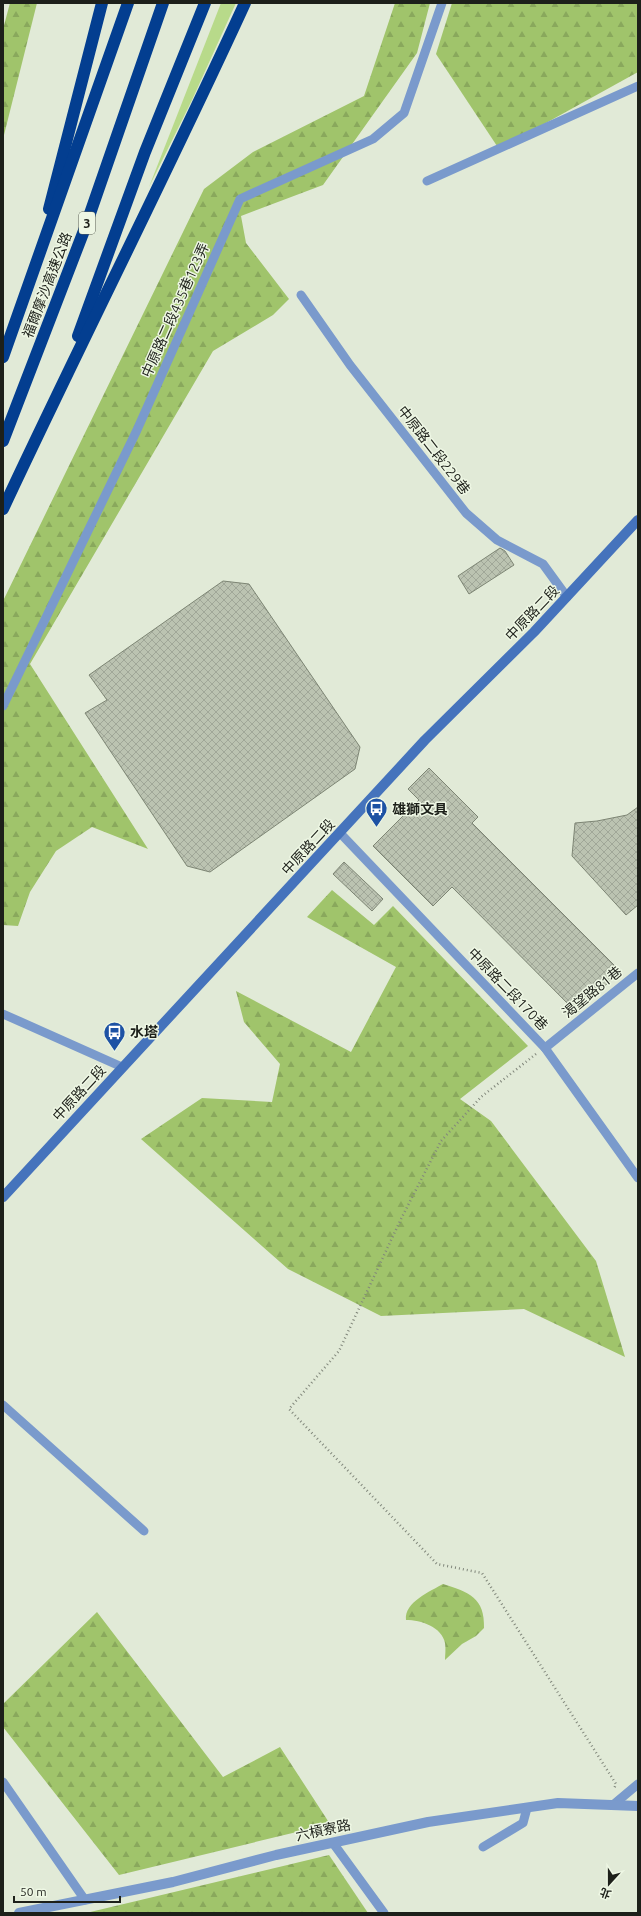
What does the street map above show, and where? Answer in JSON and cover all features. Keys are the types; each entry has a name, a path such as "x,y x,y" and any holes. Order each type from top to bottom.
{"highway":[{"path":"32,278 102,3"},
{"name":"福爾摩沙高速公路","path":"3,357 128,3"},
{"name":"福爾摩沙高速公路","path":"3,441 85,228 163,3"},
{"path":"58,391 143,159 205,3"},
{"path":"3,509 58,391 188,128 245,3"}],"street":[{"name":"中原路二段","path":"3,1197 425,740 534,632 638,520"},
{"name":"六槓寮路","path":"19,1913 173,1882 276,1854 428,1822 558,1803 638,1806"}],"lane":[{"name":"中原路二段435巷123弄","path":"3,706 136,430 240,198 373,139 404,113 442,3"},
{"path":"427,181 638,86"},
{"name":"中原路二段229巷","path":"301,295 350,365 466,513 497,540 543,564 567,597"},
{"name":"中原路二段170巷","path":"340,833 545,1048 638,1178"},
{"name":"渴望路81巷","path":"545,1048 638,973"},
{"path":"3,1014 122,1067"},
{"path":"3,1405 144,1531"},
{"path":"3,1782 85,1900"},
{"path":"613,1805 638,1784"},
{"path":"483,1847 523,1823 527,1808"},
{"path":"333,1843 384,1913"}],"path":[{"path":"545,1048 481,1097 441,1141 401,1219 339,1351 289,1409 437,1564 482,1573 616,1784 613,1790"}],"green space":[{"path":"10,3 37,3 3,139 3,29"},
{"path":"221,3 236,3 192,100 149,187"},
{"path":"395,3 430,3 417,53 323,185 241,216 246,243 289,299 273,315 213,351 30,664 148,849 92,827 56,851 30,892 18,926 3,925 3,601 204,189 253,152 364,96"},
{"path":"452,3 638,3 638,72 499,149 436,54"},
{"path":"332,890 374,925 393,906 528,1046 460,1099 491,1121 596,1261 625,1357 524,1309 381,1316 288,1269 141,1139 202,1098 272,1102 280,1064 244,1022 236,991 351,1052 396,967 307,917"},
{"path":"443,1584 461,1590 474,1598 482,1610 484,1618 484,1628 476,1636 462,1644 445,1660 445,1643 440,1633 424,1623 406,1620 409,1608 419,1598"},
{"path":"97,1612 223,1777 280,1747 330,1824 119,1875 3,1727 3,1704"},
{"path":"329,1855 368,1913 86,1913"}],"building":[{"path":"500,548 505,551 514,565 469,594 458,576"},
{"path":"223,581 249,584 360,747 355,769 210,872 187,866 85,713 107,700 89,675"},
{"path":"429,768 478,817 472,823 620,971 577,1013 452,887 433,906 373,846 419,800 408,789"},
{"path":"638,807 638,905 626,915 572,856 575,823 597,821 627,815"},
{"path":"344,862 383,899 372,911 333,874"}],"place":[{"name":"雄獅文具","path":"377,828"},
{"name":"水塔","path":"115,1052"}]}
